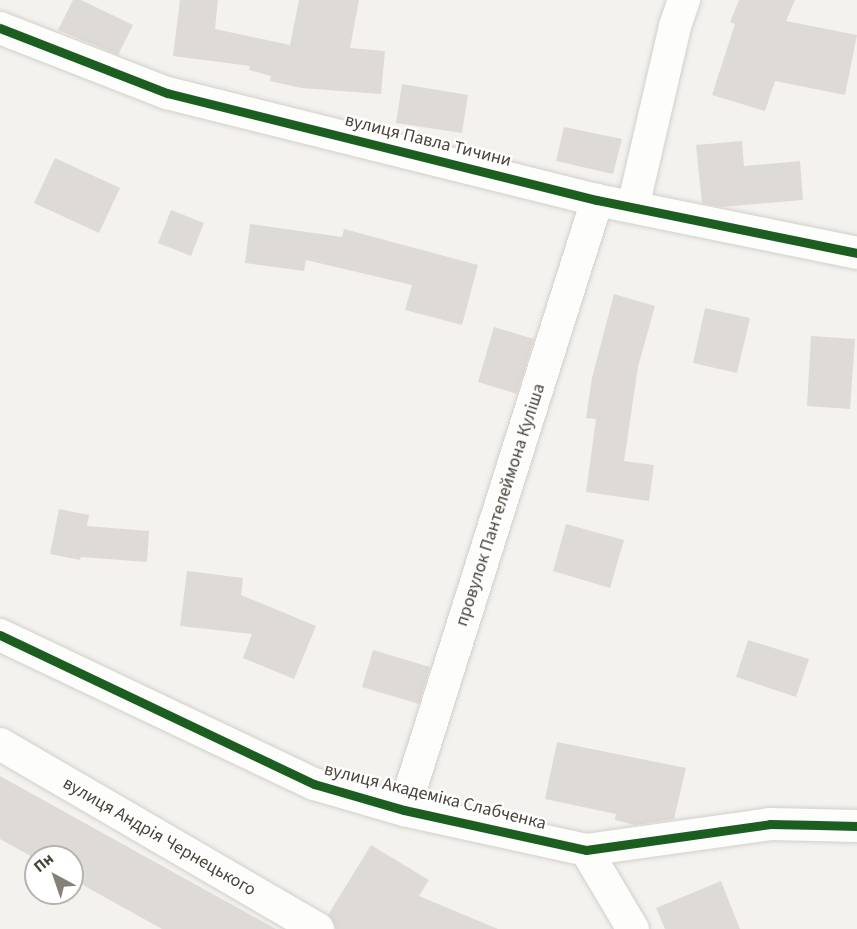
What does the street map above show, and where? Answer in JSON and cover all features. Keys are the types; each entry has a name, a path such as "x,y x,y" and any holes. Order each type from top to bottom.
{"street":[{"path":"633,207 675,26 684,0"},
{"name":"вулиця Павла Тичини","path":"0,28 167,93 597,200 857,253"},
{"name":"провулок Пантелеймона Куліша","path":"404,810 597,200"},
{"name":"вулиця Академіка Слабченка","path":"0,635 314,784 404,810 586,850 770,824 857,826"},
{"name":"вулиця Андрія Чернецького","path":"0,744 318,929"},
{"path":"586,850 633,929"}],"building":[{"path":"73,0 81,0 133,25 118,55 58,30"},
{"path":"180,0 218,0 215,29 290,45 299,0 359,0 350,48 385,51 381,94 301,88 270,81 271,76 249,70 250,66 173,56"},
{"path":"739,0 795,0 786,21 857,35 845,95 775,81 765,111 712,95 735,24 730,22"},
{"path":"402,84 468,95 462,133 396,123"},
{"path":"564,127 622,139 613,174 556,161"},
{"path":"742,141 744,166 800,161 803,200 722,207 702,203 696,145"},
{"path":"55,158 120,188 99,233 34,203"},
{"path":"171,210 204,223 191,256 158,243"},
{"path":"250,224 342,237 344,229 478,265 462,325 405,310 412,285 306,260 304,271 245,263"},
{"path":"614,294 655,306 638,367 624,461 654,465 649,501 586,492 596,419 586,418 592,378"},
{"path":"705,308 750,318 737,373 693,363"},
{"path":"494,327 534,339 517,394 478,382"},
{"path":"811,336 855,339 850,409 807,406"},
{"path":"59,509 89,515 87,526 149,531 147,562 81,557 80,560 50,554"},
{"path":"566,524 624,540 610,588 553,571"},
{"path":"187,571 243,578 241,595 316,626 294,679 243,658 252,634 180,626"},
{"path":"748,640 809,659 796,697 736,677"},
{"path":"373,650 430,667 419,704 362,687"},
{"path":"557,742 686,768 674,819 635,825 615,820 616,814 545,799"},
{"path":"0,776 276,929 162,929 84,886 84,845 24,845 24,852 0,839"},
{"path":"371,845 429,880 419,896 498,929 336,929 328,915"},
{"path":"721,881 740,929 665,929 656,908"}],"cycle path":[{"path":"0,28 167,93 597,200 857,253"},
{"path":"0,635 314,784 404,810 586,850 770,824 857,826"}]}
